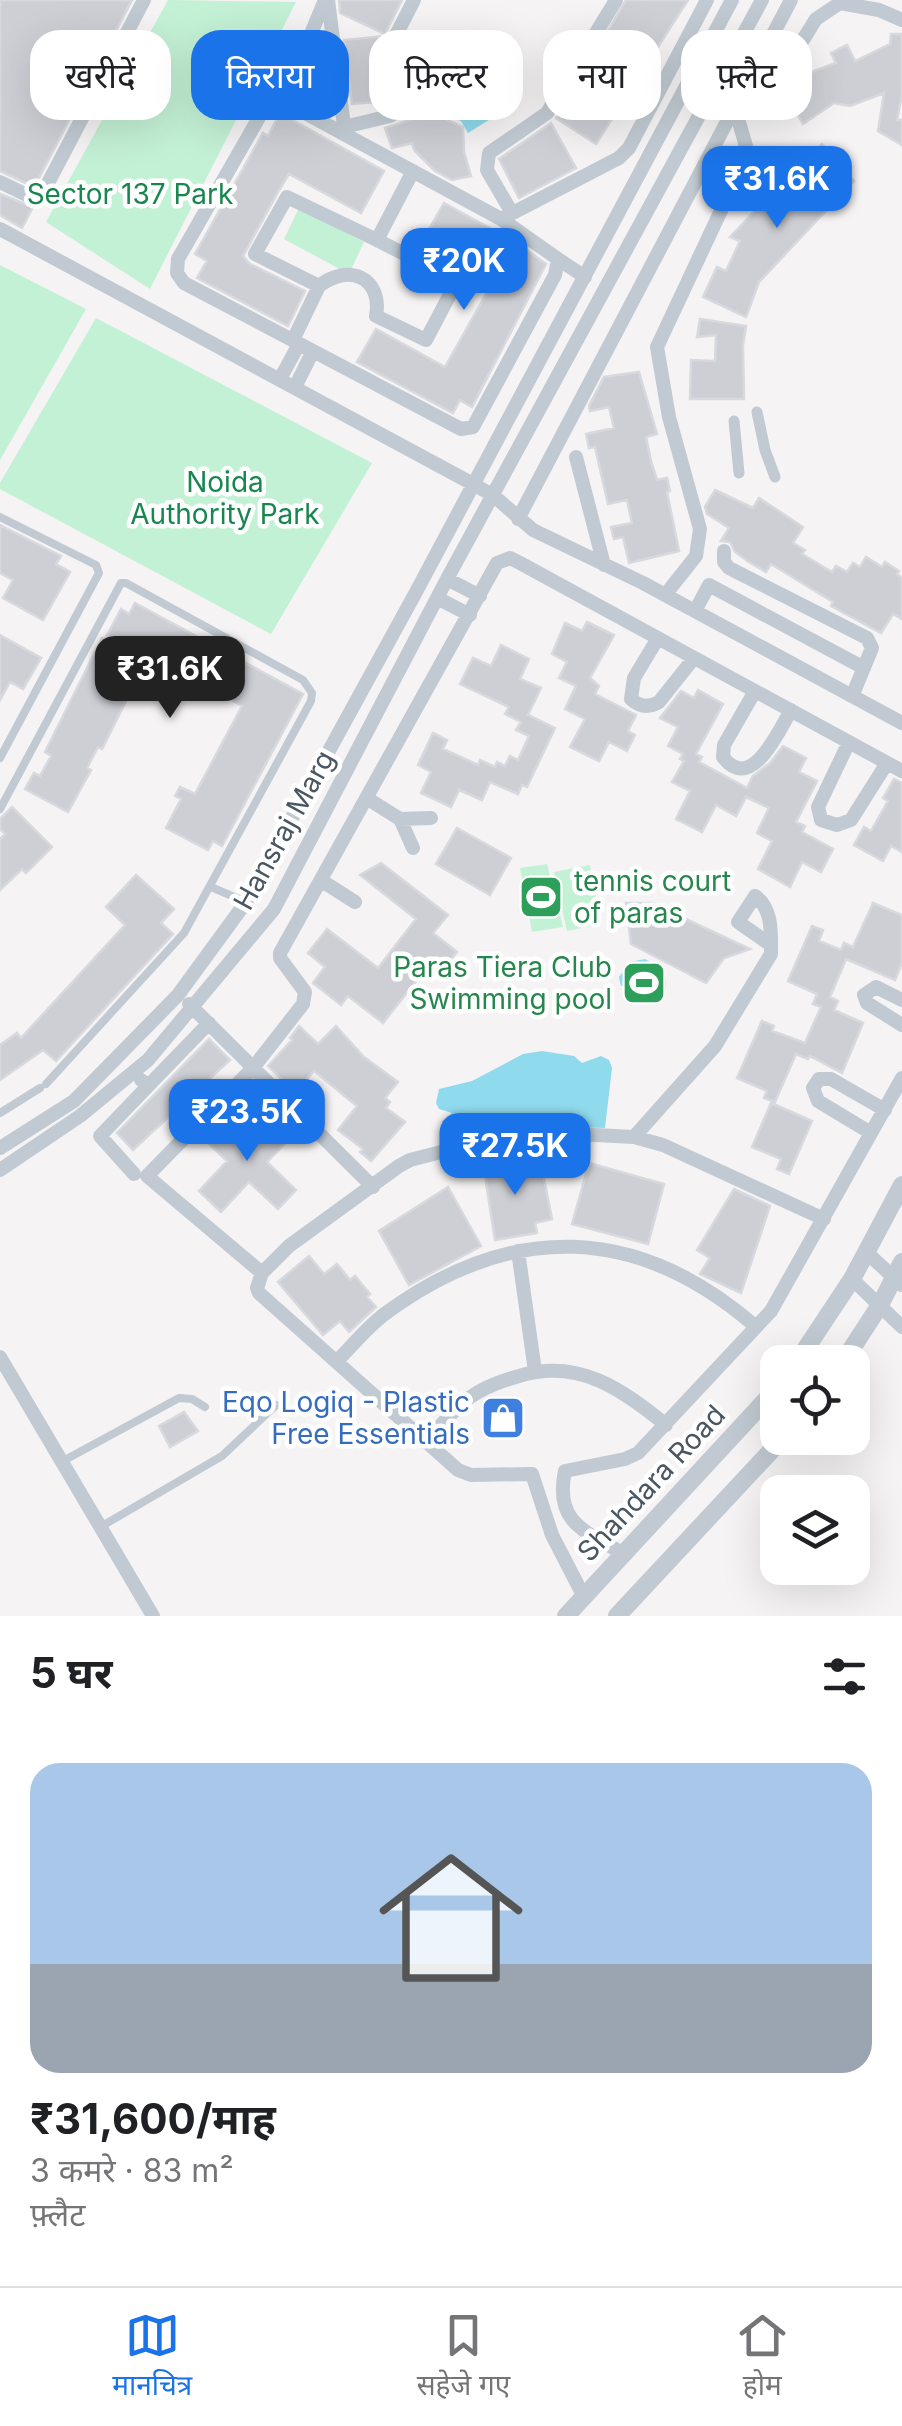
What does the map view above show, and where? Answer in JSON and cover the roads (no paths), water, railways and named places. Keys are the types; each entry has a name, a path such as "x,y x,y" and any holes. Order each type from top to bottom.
{"street":[{"path":"0,182 31,197 47,184 144,0"},
{"path":"313,30 326,0"},
{"path":"326,0 344,130"},
{"path":"344,130 398,112 395,38 414,0"},
{"path":"506,216 487,170 488,153 547,113 616,0"},
{"path":"506,216 619,158 629,148 707,0"},
{"name":"Hansraj Marg","path":"0,1148 74,1101 178,995 246,902 732,0"},
{"name":"Hansraj Marg","path":"0,1170 80,1116 148,1060 274,908 447,578 762,0"},
{"path":"775,30 791,0"},
{"path":"809,30 816,19 840,3 880,10 902,20"},
{"path":"258,120 178,259 177,274 184,283 461,429 473,428 554,274 558,259"},
{"path":"323,120 413,171 506,216 584,277"},
{"path":"518,520 726,120"},
{"path":"665,595 696,556 700,528 669,417 657,347 748,153 738,120"},
{"path":"377,240 413,171"},
{"path":"295,387 319,286 340,275 364,279 374,286 379,301 376,316 426,340 457,281 287,197 255,254 319,286"},
{"path":"0,229 473,484 494,496 518,520 902,723"},
{"path":"280,379 302,345"},
{"path":"757,412 775,477"},
{"path":"734,420 739,473"},
{"path":"576,457 604,564"},
{"path":"724,552 729,568 867,638 872,648 853,694"},
{"path":"262,1273 147,1176 252,1068 303,1004 305,992 280,955 497,564 510,558 902,771"},
{"path":"447,578 480,596"},
{"path":"694,610 709,585 864,668"},
{"path":"437,598 470,615"},
{"path":"658,638 631,686 631,699 636,704 659,702 694,658"},
{"path":"754,690 724,745 723,757 734,767 745,769 758,761 791,710"},
{"path":"849,742 818,807 821,820 837,825 851,820 887,763"},
{"path":"368,799 400,819 413,848"},
{"path":"400,819 431,818"},
{"path":"322,881 355,902"},
{"path":"634,1137 715,1046 771,954 771,946"},
{"path":"902,1000 876,986 864,996 867,1003 902,1025"},
{"path":"178,995 373,1186"},
{"path":"134,1174 100,1136 209,1023"},
{"path":"134,1072 148,1086"},
{"path":"824,1218 663,1145 634,1137 538,1132 410,1160 300,1237 262,1273 257,1288 458,1470 471,1475 532,1474 632,1457 771,1311 824,1218 871,1133 885,1110 902,1078"},
{"path":"871,1133 818,1101 812,1088 819,1079 831,1079 885,1110"},
{"path":"808,1345 852,1279 902,1185"},
{"path":"337,1361 386,1313 471,1264 518,1250 562,1245 645,1258 704,1290 755,1326"},
{"path":"518,1250 536,1371"},
{"path":"854,1345 899,1275 866,1252"},
{"path":"852,1279 902,1327"},
{"path":"0,1357 153,1616"},
{"path":"425,1442 478,1392 536,1371 568,1370 608,1382 666,1425"},
{"name":"Shahdara Road","path":"566,1616 760,1407"},
{"path":"617,1616 767,1455"},
{"path":"565,1471 564,1505 568,1518 624,1554"},
{"path":"532,1474 552,1536 584,1597"}],"lane":[{"path":"0,517 96,564 99,573 0,758"},
{"path":"0,809 120,584 302,680 312,693 312,701 180,939 43,1086 0,1113"},
{"path":"211,887 246,902"},
{"path":"63,1461 178,1398 192,1399 205,1408"},
{"path":"102,1526 222,1456 276,1405"}],"water":[{"path":"458,120 489,120 468,133"},
{"name":"Paras Tiera Club Swimming pool","path":"645,959 665,977 664,995 657,1000 650,1000 641,990 621,986 619,977 630,962"},
{"path":"542,1051 574,1056 582,1063 601,1056 609,1060 612,1068 605,1128 544,1126 453,1141 455,1122 441,1122 452,1113 439,1109 439,1089 472,1081 523,1054"}],"place":[{"name":"tennis court of paras","path":"541,897"},
{"name":"Paras Tiera Club Swimming pool","path":"644,983"},
{"name":"Eqo Logiq - Plastic Free Essentials","path":"503,1418"}],"park label":[{"name":"Sector 137 Park","path":"130,194"},
{"name":"Noida Authority Park","path":"225,498"}]}
